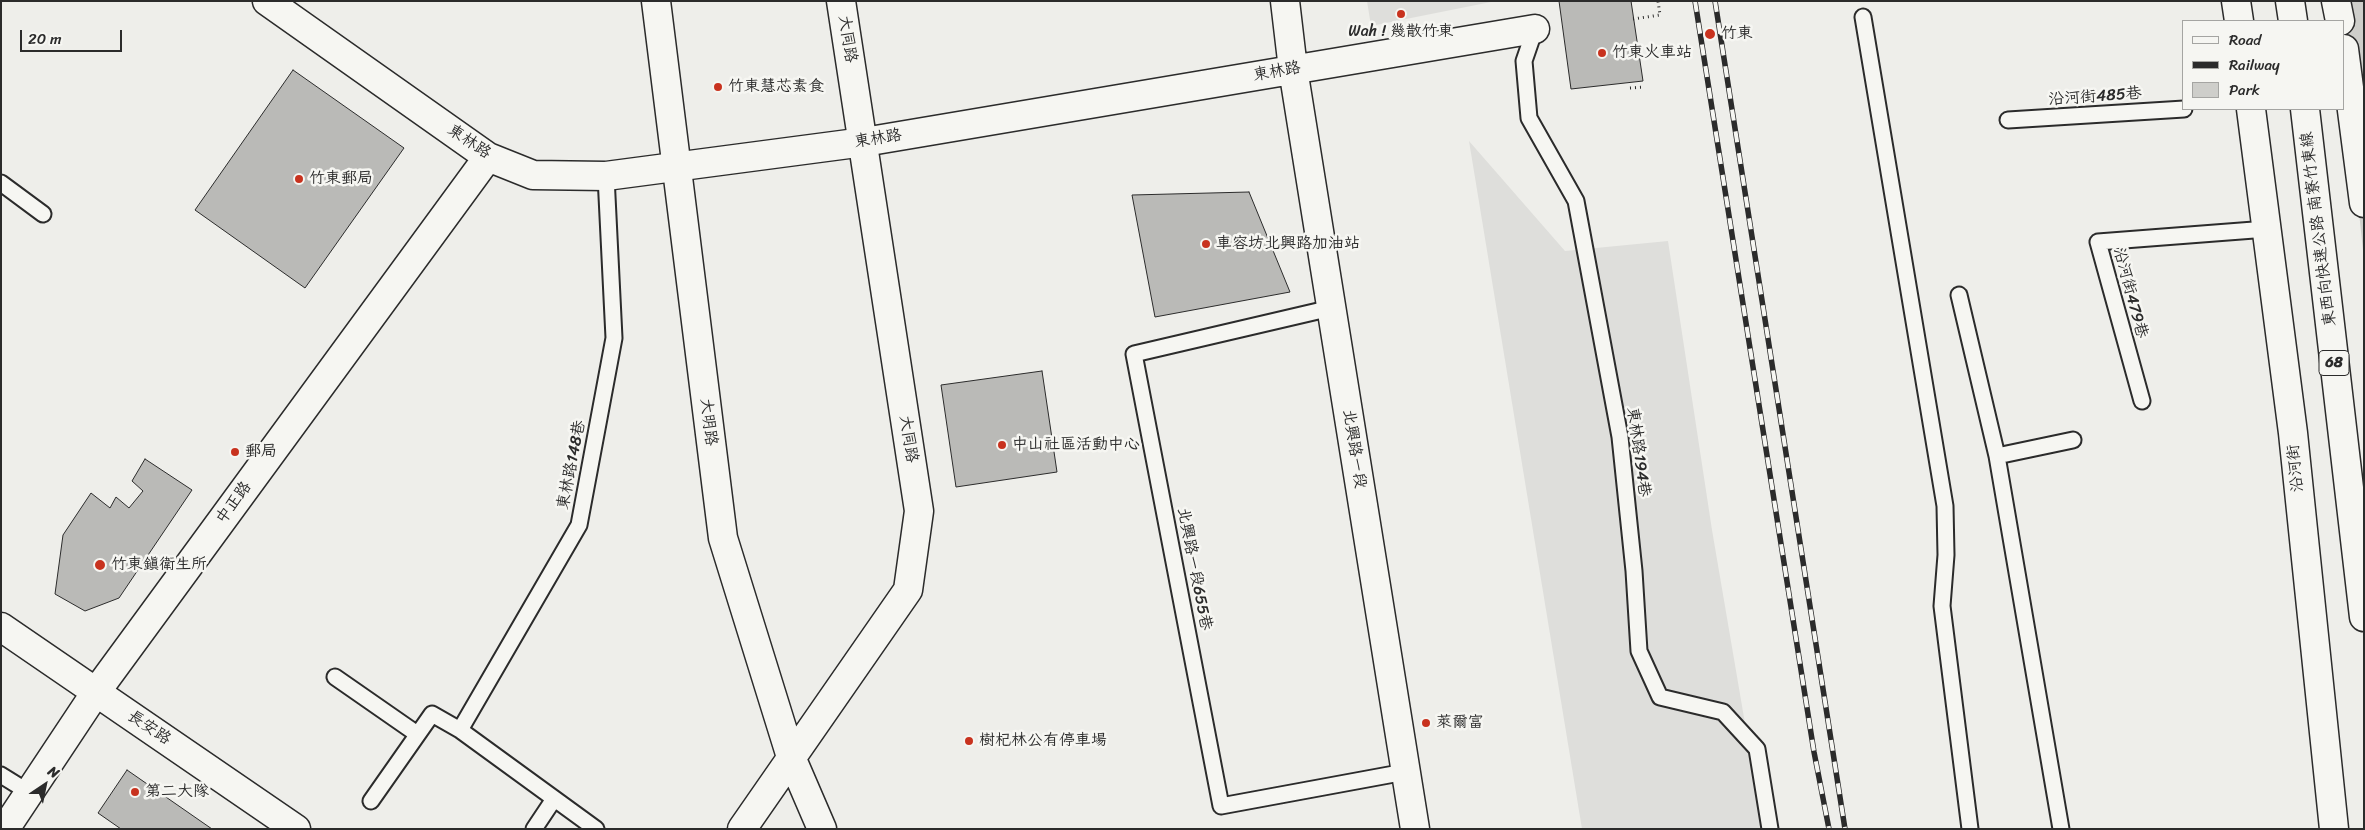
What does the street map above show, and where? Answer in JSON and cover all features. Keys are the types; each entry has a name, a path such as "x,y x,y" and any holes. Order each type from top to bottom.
{"main road":[{"name":"東林路","path":"267,1 488,157 533,175 606,176 676,165 864,142 1535,29"},
{"name":"大明路","path":"656,1 723,538 791,757 822,829"},
{"name":"大同路","path":"742,829 908,590 919,511 841,1"},
{"name":"北興路ㄧ段","path":"1285,1 1293,69 1414,829"},
{"path":"2236,1 2239,20"},
{"path":"2290,1 2293,20"},
{"path":"2336,1 2340,20"},
{"path":"2345,57 2364,203"},
{"name":"沿河街","path":"2251,110 2292,433 2334,829"},
{"name":"東西向快速公路 南寮竹東線","path":"2305,110 2364,617"},
{"name":"中正路","path":"5,829 96,692 488,157"},
{"name":"長安路","path":"1,627 296,829"}],"lane":[{"path":"1863,17 1945,506 1946,555 1942,606 1970,829"},
{"name":"東林路194巷","path":"1535,29 1524,61 1530,118 1576,201 1620,437 1634,571 1639,651 1660,697 1724,712 1757,749 1770,829"},
{"name":"沿河街485巷","path":"2008,120 2182,109"},
{"name":"東林路148巷","path":"460,730 579,525 614,338 606,176"},
{"path":"1,182 43,214"},
{"name":"沿河街479巷","path":"2142,400 2098,242 2267,229"},
{"path":"1959,295 1997,456 2061,829"},
{"name":"北興路ㄧ段655巷","path":"1331,308 1134,354 1222,806 1405,772"},
{"path":"1997,456 2073,440"},
{"path":"335,677 417,734"},
{"path":"371,801 432,714 460,730 596,829"},
{"path":"1,774 30,793"},
{"path":"534,829 554,799"}],"path":[{"path":"1633,19 1660,15 1658,1"},
{"path":"1630,88 1644,87"}],"shaded area":[{"name":"Wah ! 幾散竹東","path":"1367,1 1496,1 1371,26"},
{"path":"1469,141 1565,251 1668,241 1712,530 1763,829 1582,829"}],"green space":[{"path":"2337,1 2364,1 2364,260 2345,79 2344,20"}],"building":[{"name":"竹東火車站","path":"1559,1 1631,1 1643,81 1571,89"},
{"name":"竹東郵局","path":"293,70 404,148 305,288 195,210"},
{"name":"車容坊北興路加油站","path":"1249,192 1290,292 1155,317 1132,195"},
{"name":"中山社區活動中心","path":"1042,371 1057,472 956,487 941,385"},
{"name":"竹東鎮衛生所","path":"145,459 192,490 119,598 85,611 55,594 63,535 91,493 110,508 116,497 129,508 143,491 132,481"},
{"name":"第二大隊","path":"127,770 212,829 121,829 98,813"}],"railway":[{"path":"1695,1 1814,752 1829,829"},
{"path":"1715,1 1845,829"}],"place":[{"name":"Wah ! 幾散竹東","path":"1401,14"},
{"name":"竹東","path":"1710,34"},
{"name":"竹東火車站","path":"1602,53"},
{"name":"竹東慧芯素食","path":"718,87"},
{"name":"竹東郵局","path":"299,179"},
{"name":"車容坊北興路加油站","path":"1206,244"},
{"name":"中山社區活動中心","path":"1002,445"},
{"name":"郵局","path":"235,452"},
{"name":"竹東鎮衛生所","path":"100,565"},
{"name":"萊爾富","path":"1426,723"},
{"name":"樹杞林公有停車場","path":"969,741"},
{"name":"第二大隊","path":"135,792"}]}
